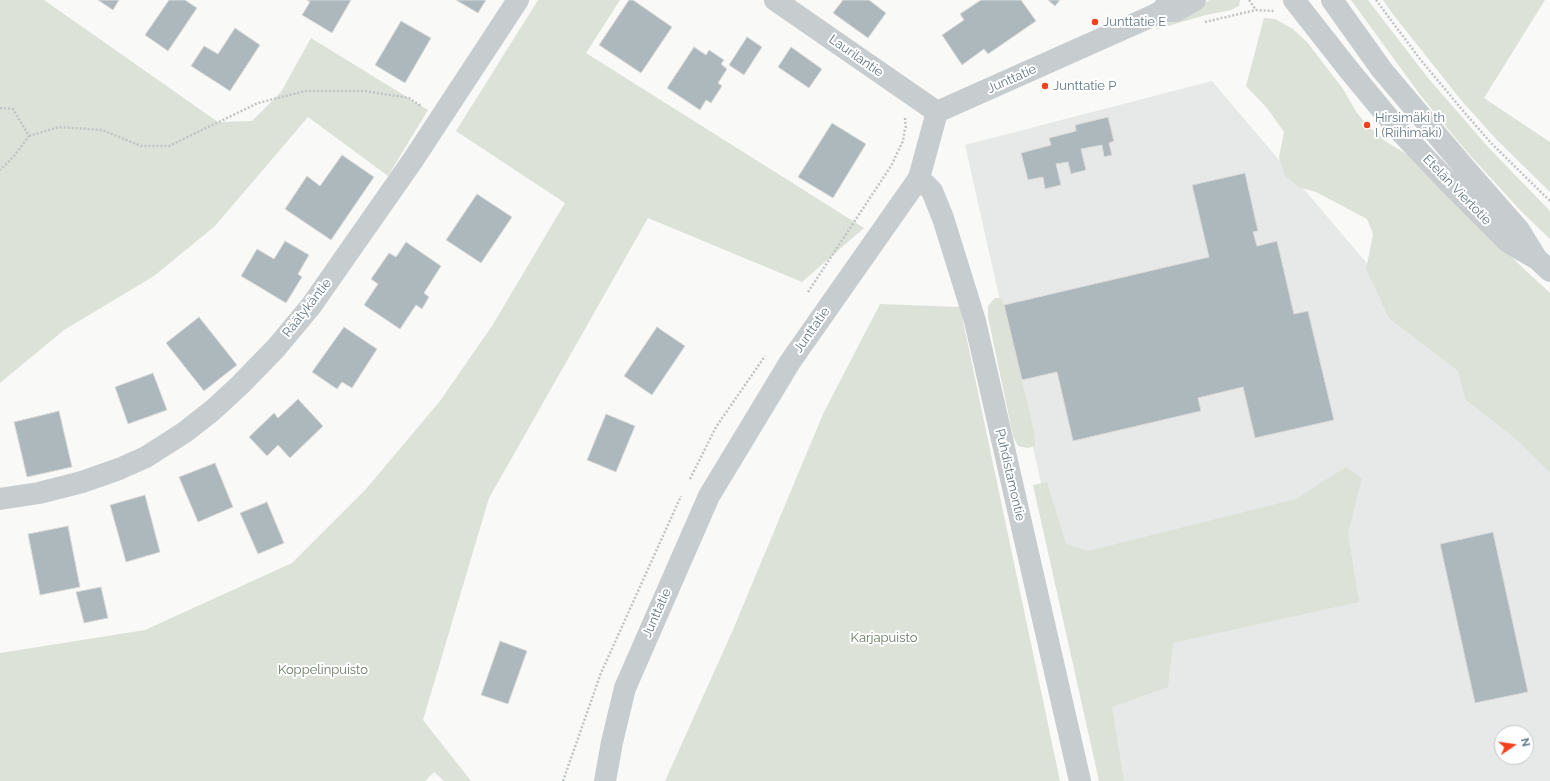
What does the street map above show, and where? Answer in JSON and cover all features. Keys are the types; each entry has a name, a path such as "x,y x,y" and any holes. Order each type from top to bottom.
{"street":[{"name":"Räätykäntie","path":"0,499 39,493 82,482 119,468 146,456 185,432 213,410 276,348 311,306 413,160 518,0"},
{"name":"Laurilantie","path":"775,0 937,112"},
{"name":"Junttatie","path":"605,781 612,742 625,688 709,496 790,362 919,178 937,112 1166,6 1176,11 1195,0"},
{"name":"Etelän Viertotie","path":"1332,0 1382,70 1519,230 1543,265"},
{"name":"Etelän Viertotie","path":"1295,1 1349,70 1403,134 1508,242 1543,265"},
{"name":"Puhdistamontie","path":"919,178 932,191 943,218 975,321 1080,781"}],"path":[{"path":"1249,0 1256,10"},
{"path":"1376,0 1420,58 1464,112 1491,143 1550,201"},
{"path":"1198,24 1256,10 1284,11 1295,1"},
{"path":"0,170 14,156 29,136 59,127 102,130 141,146 169,146 258,103 305,91 365,91 409,98 441,118"},
{"path":"0,108 13,109 29,136"}],"shaded area":[{"path":"1212,81 1472,387 1550,447 1550,781 1108,781 965,145"}],"green space":[{"path":"0,0 44,0 218,122 252,121 281,92 311,38 428,110 388,176 308,117 215,226 154,276 64,330 0,383"},
{"name":"Koppelinpuisto","path":"538,0 620,0 586,53 864,228 802,282 648,218 489,498 423,720 471,781 444,781 434,772 425,781 0,781 0,653 145,630 292,563 366,489 440,401 492,326 565,203 456,131"},
{"path":"1210,0 1240,0 1239,6 1231,10 1206,15 1154,30"},
{"path":"1351,0 1368,0 1428,78 1489,148 1550,211 1550,239 1520,210 1467,152 1421,96"},
{"path":"1383,0 1545,0 1484,98 1550,142 1550,192 1496,139 1461,100"},
{"path":"1264,18 1275,19 1293,29 1307,42 1343,89 1357,113 1369,127 1385,141 1408,155 1550,293 1550,473 1515,438 1465,399 1458,371 1389,318 1366,269 1373,234 1367,219 1316,192 1299,187 1285,176 1279,157 1284,132 1267,108 1246,86"},
{"path":"995,298 1002,298 1034,431 1035,446 1028,448 1018,446 1013,436 988,317 988,306"},
{"name":"Karjapuisto","path":"880,304 960,307 1060,781 665,781 732,632 823,414"},
{"path":"1346,467 1362,478 1348,533 1359,602 1173,643 1168,687 1112,707 1124,781 1099,781 1033,485 1047,482 1066,544 1088,551 1296,499"}],"building":[{"path":"98,0 119,0 113,10"},
{"path":"169,0 185,0 197,8 168,51 145,35"},
{"path":"307,0 351,0 332,33 302,15 310,2"},
{"path":"456,0 486,0 478,13"},
{"path":"629,0 633,0 672,27 641,73 599,45"},
{"path":"843,0 869,0 886,13 868,38 833,13"},
{"path":"981,0 1021,0 1036,21 988,54 984,49 962,65 942,35 964,20 960,14"},
{"path":"1048,0 1060,0 1055,6"},
{"path":"401,21 431,38 405,83 375,65"},
{"path":"235,28 260,45 230,91 191,66 204,46 218,54"},
{"path":"747,37 762,47 744,75 729,65"},
{"path":"694,47 706,55 709,50 724,60 721,64 727,69 718,83 722,86 711,103 706,100 700,110 667,88"},
{"path":"791,47 822,69 809,88 778,67"},
{"path":"1108,117 1114,141 1109,143 1112,155 1104,157 1102,145 1081,149 1086,170 1071,174 1068,162 1056,164 1061,185 1045,189 1043,177 1028,180 1021,153 1051,145 1049,138 1076,131 1075,125"},
{"path":"832,123 866,144 833,198 798,177"},
{"path":"342,155 374,177 331,240 285,209 307,176 320,186"},
{"path":"1245,173 1258,231 1253,232 1257,246 1277,241 1294,314 1308,311 1334,420 1255,438 1243,387 1198,398 1201,411 1073,441 1057,372 1022,380 1004,305 1209,257 1192,185"},
{"path":"477,194 512,217 481,263 446,240"},
{"path":"285,241 309,255 298,274 302,277 286,303 241,276 257,249 274,259"},
{"path":"406,242 441,266 424,293 429,297 422,309 416,305 400,329 364,305 378,284 371,279 389,253 396,257"},
{"path":"199,317 237,365 204,391 166,343"},
{"path":"344,327 377,349 352,388 342,382 337,389 312,372"},
{"path":"657,327 685,346 652,395 624,376"},
{"path":"153,373 167,410 128,424 115,387"},
{"path":"298,399 323,426 290,458 278,445 267,456 249,437 274,413 278,418"},
{"path":"59,411 72,467 27,477 14,422"},
{"path":"606,414 635,426 616,472 587,460"},
{"path":"215,463 233,507 198,522 179,477"},
{"path":"145,495 160,552 126,562 110,505"},
{"path":"267,502 284,543 258,554 240,513"},
{"path":"68,526 80,587 40,595 28,534"},
{"path":"1493,532 1528,692 1475,703 1440,544"},
{"path":"101,587 108,618 84,623 76,592"},
{"path":"500,641 527,651 508,704 481,695"}],"place":[{"name":"Junttatie E","path":"1095,22"},
{"name":"Junttatie P","path":"1045,86"},
{"name":"Hirsimäki th I (Riihimäki)","path":"1367,125"}]}
